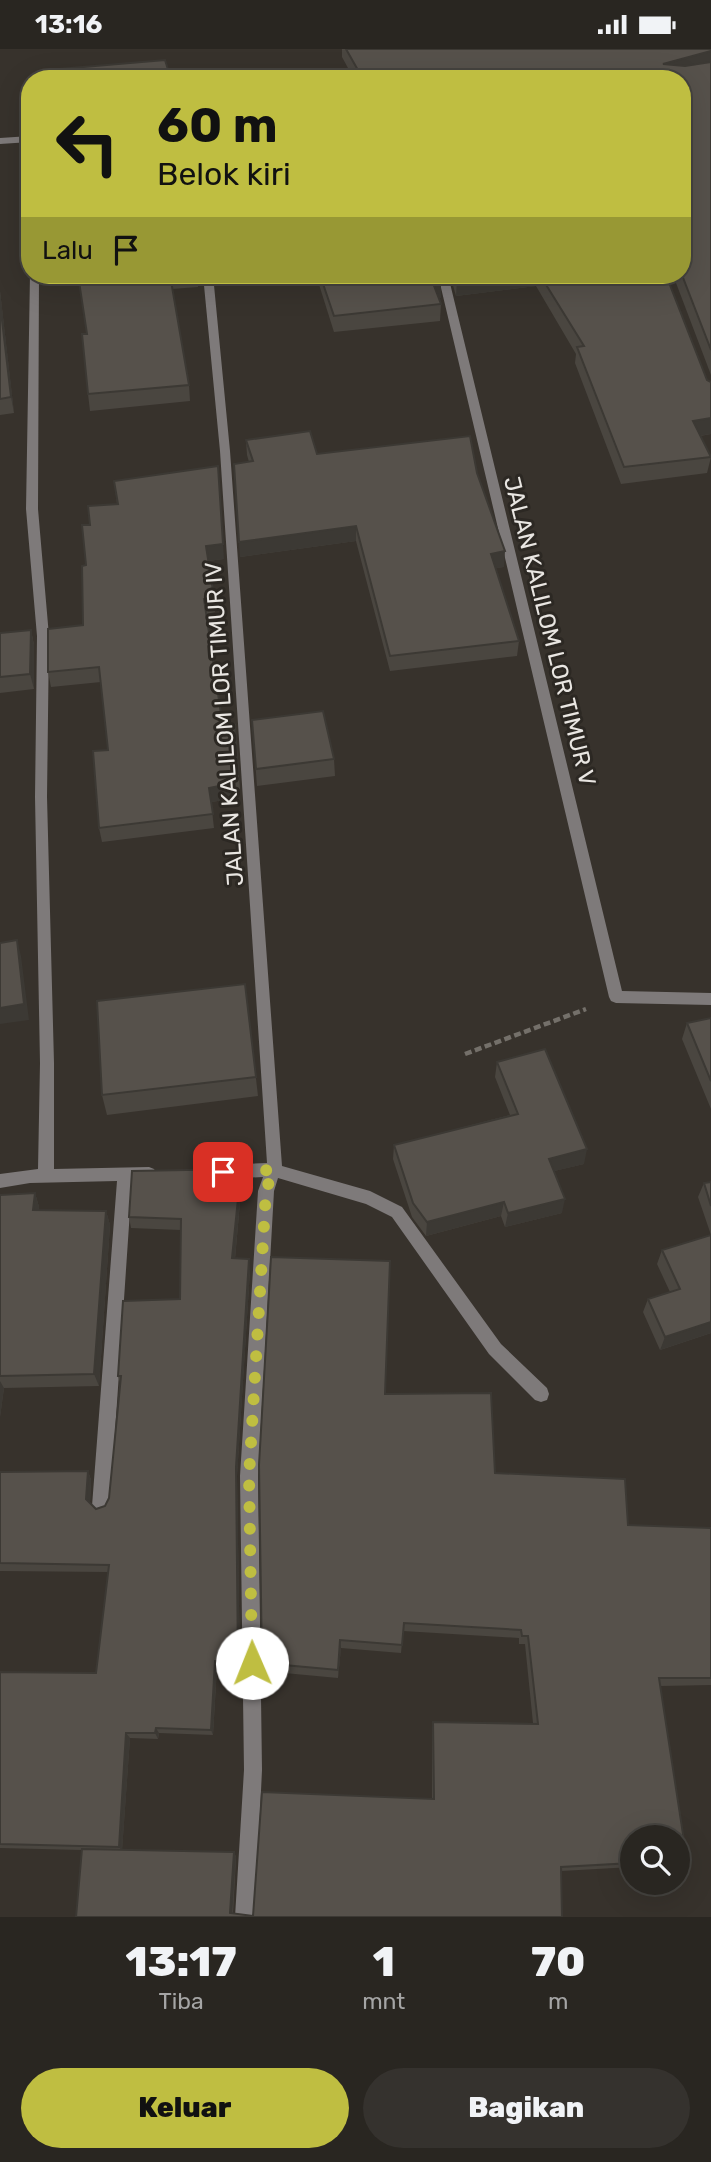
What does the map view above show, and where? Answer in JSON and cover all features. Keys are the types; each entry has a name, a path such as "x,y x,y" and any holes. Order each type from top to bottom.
{"street":[{"path":"0,141 21,140"},
{"path":"33,284 35,419 32,509 43,636 41,797 47,1063 46,1176"},
{"name":"JALAN KALILOM LOR TIMUR IV","path":"209,284 225,451 275,1163 266,1191 249,1476 253,1770 245,1917"},
{"name":"JALAN KALILOM LOR TIMUR V","path":"445,284 616,997"},
{"path":"616,997 711,999"},
{"path":"206,1172 273,1170 370,1198 397,1212 495,1349 541,1394"},
{"path":"0,1181 46,1176 165,1173"},
{"path":"101,1506 125,1174"}],"path":[{"path":"465,1054 616,997"}],"building":[{"path":"346,49 711,49 663,64 685,66 711,62 711,350 685,284 691,284 691,70 358,70"},
{"path":"165,60 168,70 60,70"},
{"path":"79,284 172,284 189,385 88,394 82,334 87,334"},
{"path":"323,284 433,284 441,304 334,316"},
{"path":"546,284 670,284 707,380 711,382 711,418 693,421 711,457 624,467 577,347 584,346"},
{"path":"0,303 11,397 0,399"},
{"path":"310,431 317,454 470,436 477,473 505,551 491,554 519,641 390,656 356,526 239,542 234,464 253,461 246,440"},
{"path":"218,466 223,544 206,546 214,597 204,599 223,727 235,725 238,774 227,776 229,784 209,788 213,814 99,828 93,751 108,750 99,667 48,672 48,629 83,625 82,566 86,565 82,525 90,525 88,506 118,504 114,481"},
{"path":"31,630 30,674 0,677 0,633"},
{"path":"323,711 334,759 256,769 252,720"},
{"path":"17,940 24,1004 0,1008 0,943"},
{"path":"245,984 256,1077 102,1095 97,1001"},
{"path":"711,1018 711,1081 687,1023"},
{"path":"545,1049 587,1149 549,1159 565,1199 508,1213 504,1202 427,1222 413,1203 394,1145 518,1114 497,1062"},
{"path":"241,1169 232,1258 249,1259 236,1467 238,1663 215,1661 211,1730 156,1728 155,1733 126,1733 119,1847 0,1844 0,1672 96,1673 109,1565 0,1563 0,1472 88,1471 86,1499 96,1509 105,1506 109,1498 121,1376 118,1376 123,1301 180,1299 181,1219 129,1217 132,1171"},
{"path":"711,1182 711,1206 704,1183"},
{"path":"35,1193 33,1210 106,1211 94,1374 0,1376 0,1195"},
{"path":"711,1235 711,1322 665,1337 648,1299 680,1289 662,1250"},
{"path":"271,1257 390,1261 385,1394 491,1393 495,1473 625,1479 628,1525 711,1528 711,1678 659,1678 682,1825 620,1825 620,1864 561,1867 562,1917 76,1917 82,1849 234,1852 230,1913 253,1916 262,1792 434,1799 433,1722 538,1724 528,1636 522,1636 521,1630 404,1623 402,1645 340,1640 338,1670 262,1663 259,1465"}],"route":[{"path":"223,1172 273,1170 266,1191 249,1476 252,1663"}]}
